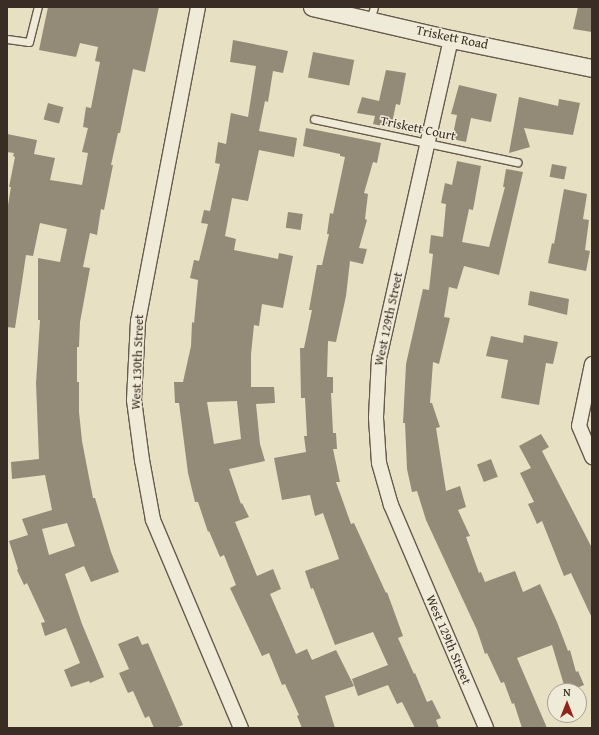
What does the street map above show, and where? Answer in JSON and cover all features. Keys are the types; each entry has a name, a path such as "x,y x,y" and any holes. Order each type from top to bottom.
{"street":[{"name":"West 130th Street","path":"198,7 138,320 134,400 142,460 153,520 241,728"},
{"name":"Triskett Road","path":"312,7 372,14 451,38 592,68"},
{"name":"West 129th Street","path":"451,38 379,358 376,418 379,464 391,505 486,728"},
{"path":"592,364 579,426 592,457"}],"lane":[{"path":"7,39 29,42 38,7"},
{"name":"Triskett Court","path":"314,119 517,162"}],"building":[{"path":"48,7 159,7 145,72 133,69 120,133 118,133 111,165 113,165 104,210 101,209 97,235 90,233 83,267 90,268 80,322 79,347 77,347 77,382 79,382 79,412 82,441 93,498 95,498 111,552 119,572 91,582 84,566 65,574 82,624 104,677 90,683 89,681 71,687 64,670 80,663 66,628 45,636 41,623 45,622 27,583 24,585 17,570 18,569 9,541 28,535 22,519 52,510 45,475 12,479 11,462 39,459 36,383 40,320 38,320 38,258 60,262 67,229 40,223 33,256 26,255 15,328 7,327 7,211 11,187 9,187 15,157 13,156 14,153 7,152 7,134 37,140 34,154 55,158 50,180 82,185 88,153 82,152 88,128 83,127 86,107 91,108 100,62 95,61 98,47 80,43 76,57 39,50","holes":["67,523 75,546 49,555 42,529"]},
{"path":"578,7 592,7 592,32 573,29"},
{"path":"233,40 288,51 283,73 273,71 268,102 265,101 259,131 297,138 294,157 259,150 248,201 232,198 225,236 236,239 234,250 278,259 279,253 293,256 283,308 262,304 259,326 254,325 251,354 251,387 274,387 275,403 256,404 260,444 265,461 229,469 241,504 242,503 249,517 235,522 257,576 273,569 281,589 270,594 296,654 307,649 312,660 336,650 354,686 325,696 335,728 302,728 297,716 299,715 285,684 282,685 269,653 262,656 230,588 236,585 224,555 220,557 209,531 208,532 198,502 195,502 188,473 179,403 175,403 174,382 183,382 191,346 192,322 194,323 198,280 190,278 194,260 199,261 208,224 201,223 204,210 210,211 220,164 215,163 218,142 226,144 231,113 248,117 256,66 230,62","holes":["237,401 241,439 214,444 207,402"]},
{"path":"313,52 354,60 349,86 308,78"},
{"path":"386,70 406,73 400,105 396,104 391,128 373,124 375,116 357,113 362,97 379,101"},
{"path":"459,85 497,94 491,122 471,118 466,142 452,139 457,115 451,114"},
{"path":"519,97 558,106 559,99 580,103 573,135 524,128 530,147 509,153"},
{"path":"48,103 63,107 59,124 44,119"},
{"path":"306,128 381,143 377,163 373,162 364,193 368,194 365,219 367,220 359,248 367,249 363,264 350,261 346,296 336,342 328,341 327,377 333,377 333,393 331,393 333,433 336,433 337,449 333,449 340,482 336,482 351,524 354,523 386,593 387,592 403,636 398,638 414,674 415,673 427,702 432,700 441,718 436,720 439,728 415,728 402,702 397,704 388,685 358,696 352,679 388,665 373,632 335,645 313,588 311,589 305,571 339,559 323,513 315,516 310,495 282,500 274,458 306,452 304,436 307,436 305,398 301,398 300,348 304,348 312,310 309,310 317,265 322,265 329,234 327,234 330,213 333,214 345,157 340,156 340,154 303,146"},
{"path":"457,161 481,166 473,210 469,209 462,242 489,247 505,187 503,187 506,169 523,172 499,275 464,266 457,289 449,287 444,317 450,318 439,364 433,362 430,403 432,403 440,427 436,428 446,491 460,486 466,507 458,510 470,536 466,537 479,573 481,572 485,582 515,571 523,592 540,584 568,651 570,650 576,672 578,671 583,683 563,683 552,645 517,658 547,728 522,728 514,703 512,704 504,682 501,683 487,653 485,654 477,630 426,520 417,491 412,492 407,469 405,423 403,423 406,364 423,289 429,290 433,254 429,253 431,235 443,237 446,204 441,203 445,183 452,185"},
{"path":"552,164 567,167 564,180 550,177"},
{"path":"564,189 587,194 583,219 589,220 585,250 590,251 586,271 548,263 552,243 554,244"},
{"path":"288,212 303,214 301,230 286,228"},
{"path":"530,291 569,299 567,315 528,305"},
{"path":"524,335 558,342 553,364 546,363 539,405 501,398 508,360 486,356 491,336 523,343"},
{"path":"541,434 549,447 542,451 592,548 592,618 571,573 564,576 542,521 537,524 528,504 534,502 520,473 531,468 519,446"},
{"path":"491,459 498,477 484,482 477,464"},
{"path":"138,636 142,645 148,643 183,725 175,728 154,728 149,716 145,718 133,691 128,693 119,673 129,669 118,644"}]}
